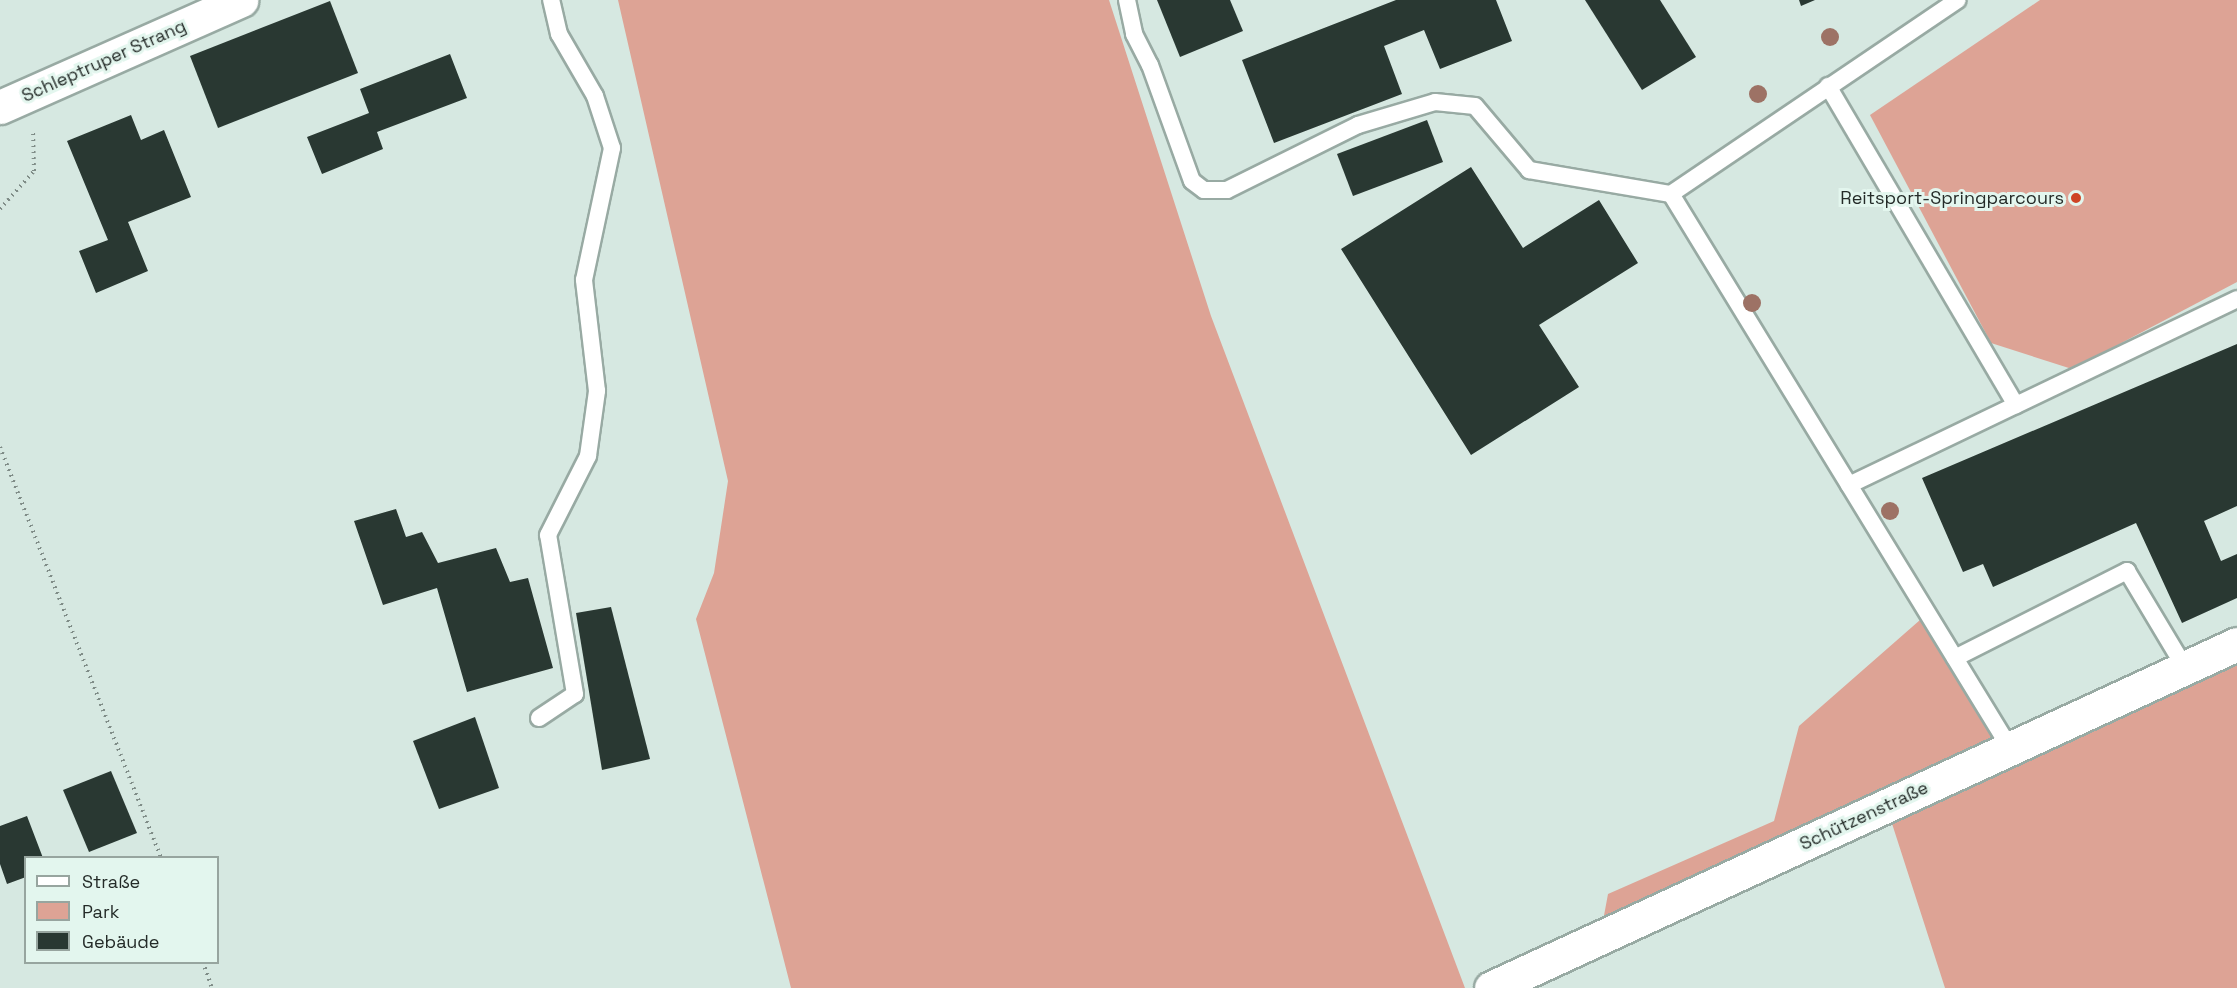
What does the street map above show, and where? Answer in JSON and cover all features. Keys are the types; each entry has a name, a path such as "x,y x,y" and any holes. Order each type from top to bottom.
{"street":[{"name":"Schleptruper Strang","path":"12,102 242,0"},
{"name":"Schützenstraße","path":"1491,988 2237,644"}],"lane":[{"path":"539,718 575,694 548,535 588,456 597,391 584,280 612,148 595,96 560,34 551,0"},
{"path":"1127,0 1134,34 1150,65 1192,181 1204,190 1227,190 1358,125 1435,102 1475,106 1529,170 1671,194 1957,0"},
{"path":"1828,86 2016,405"},
{"path":"1671,194 2010,748"},
{"path":"1849,485 2237,300"},
{"path":"1955,658 2127,571 2184,668"}],"path":[{"path":"0,210 34,171 33,121 12,102"},
{"path":"0,447 160,856"},
{"path":"203,964 212,988"}],"green space":[{"path":"618,0 1109,0 1211,316 1465,988 791,988 696,619 714,573 728,481"},
{"name":"Reitsport-Springparcours","path":"2040,0 2237,0 2237,282 2072,369 1991,343 1870,115"},
{"path":"1928,613 2010,748 2237,644 2237,988 1945,988 1886,805 1600,937 1608,894 1774,821 1799,726"}],"building":[{"path":"1157,0 1230,0 1243,31 1180,57"},
{"path":"1396,0 1496,0 1512,41 1440,69 1424,30 1384,46 1402,94 1274,143 1242,60"},
{"path":"1585,0 1660,0 1696,57 1642,90"},
{"path":"1799,0 1815,0 1801,6"},
{"path":"330,1 358,73 218,128 190,56"},
{"path":"450,54 467,98 377,132 383,149 322,174 307,137 369,113 360,89"},
{"path":"131,115 141,140 164,130 191,197 128,222 148,271 96,293 79,251 108,240 67,141"},
{"path":"1427,120 1443,162 1353,196 1337,154"},
{"path":"1471,167 1523,248 1599,200 1638,263 1539,325 1579,387 1471,455 1341,249"},
{"path":"2237,344 2237,506 2204,521 2221,561 2237,554 2237,598 2182,623 2136,523 1993,587 1983,564 1963,572 1922,478"},
{"path":"396,509 406,537 422,532 438,563 496,548 510,582 528,578 553,668 467,692 437,588 383,605 354,521"},
{"path":"611,607 650,759 602,770 576,613"},
{"path":"475,717 499,788 439,809 413,741"},
{"path":"111,771 137,833 89,852 63,790"},
{"path":"27,816 42,856 24,856 24,878 7,884 0,864 0,826"}],"place":[{"name":"Reitsport-Springparcours","path":"2076,198"}]}
